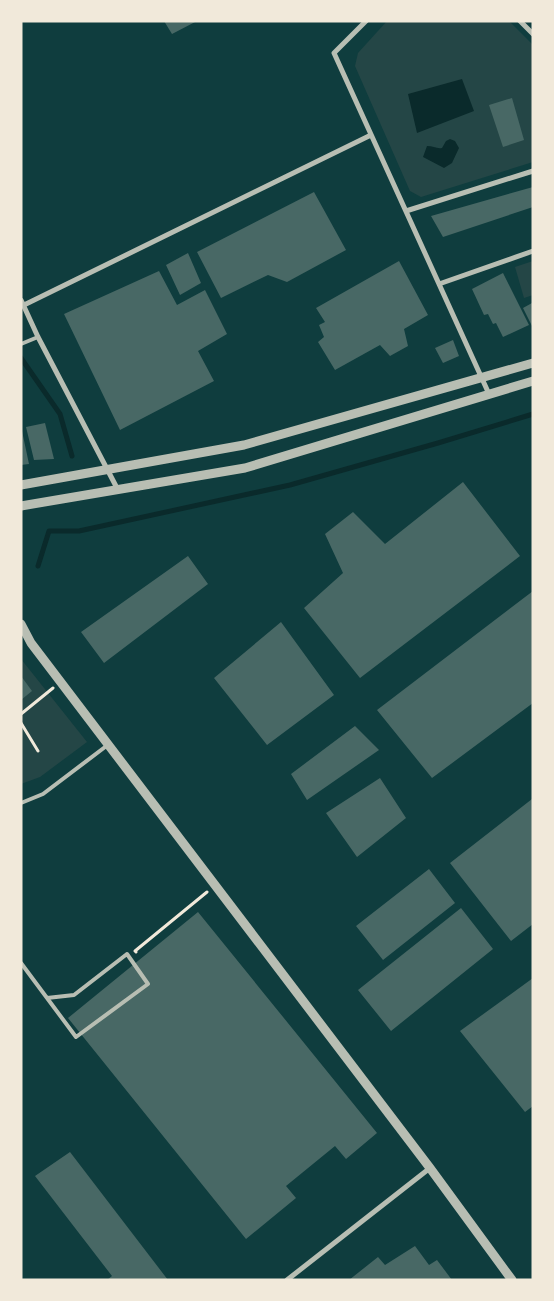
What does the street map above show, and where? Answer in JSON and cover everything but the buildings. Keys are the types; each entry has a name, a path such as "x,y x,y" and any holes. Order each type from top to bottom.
{"street":[{"path":"366,21 334,53 490,394"},
{"path":"520,21 533,34"},
{"path":"118,490 38,337 23,303 371,135"},
{"path":"406,211 533,171"},
{"path":"439,284 533,251"},
{"path":"21,485 244,445 533,363"},
{"path":"21,506 245,468 533,381"},
{"path":"21,624 31,643 430,1168 512,1280"},
{"path":"286,1280 430,1168"}],"lane":[{"path":"21,344 38,337"},
{"path":"21,802 43,794 109,744"},
{"path":"21,963 47,998 76,1037 148,984 126,954 74,995 47,998"}],"path":[{"path":"21,714 61,682"},
{"path":"21,723 38,751"},
{"path":"141,958 136,950 215,885"}],"shaded area":[{"path":"387,21 509,21 533,45 533,162 421,197 410,191 355,66 358,53"},
{"path":"462,79 474,111 417,133 408,94"},
{"path":"450,139 455,141 459,148 452,163 444,168 423,157 427,146 442,148 446,141"},
{"path":"533,261 533,295 524,298 515,267"},
{"path":"21,659 87,742 40,777 21,784"}],"waterway":[{"path":"21,358 60,414 72,456"},
{"path":"38,566 49,531 79,531 290,485 533,414"}]}
